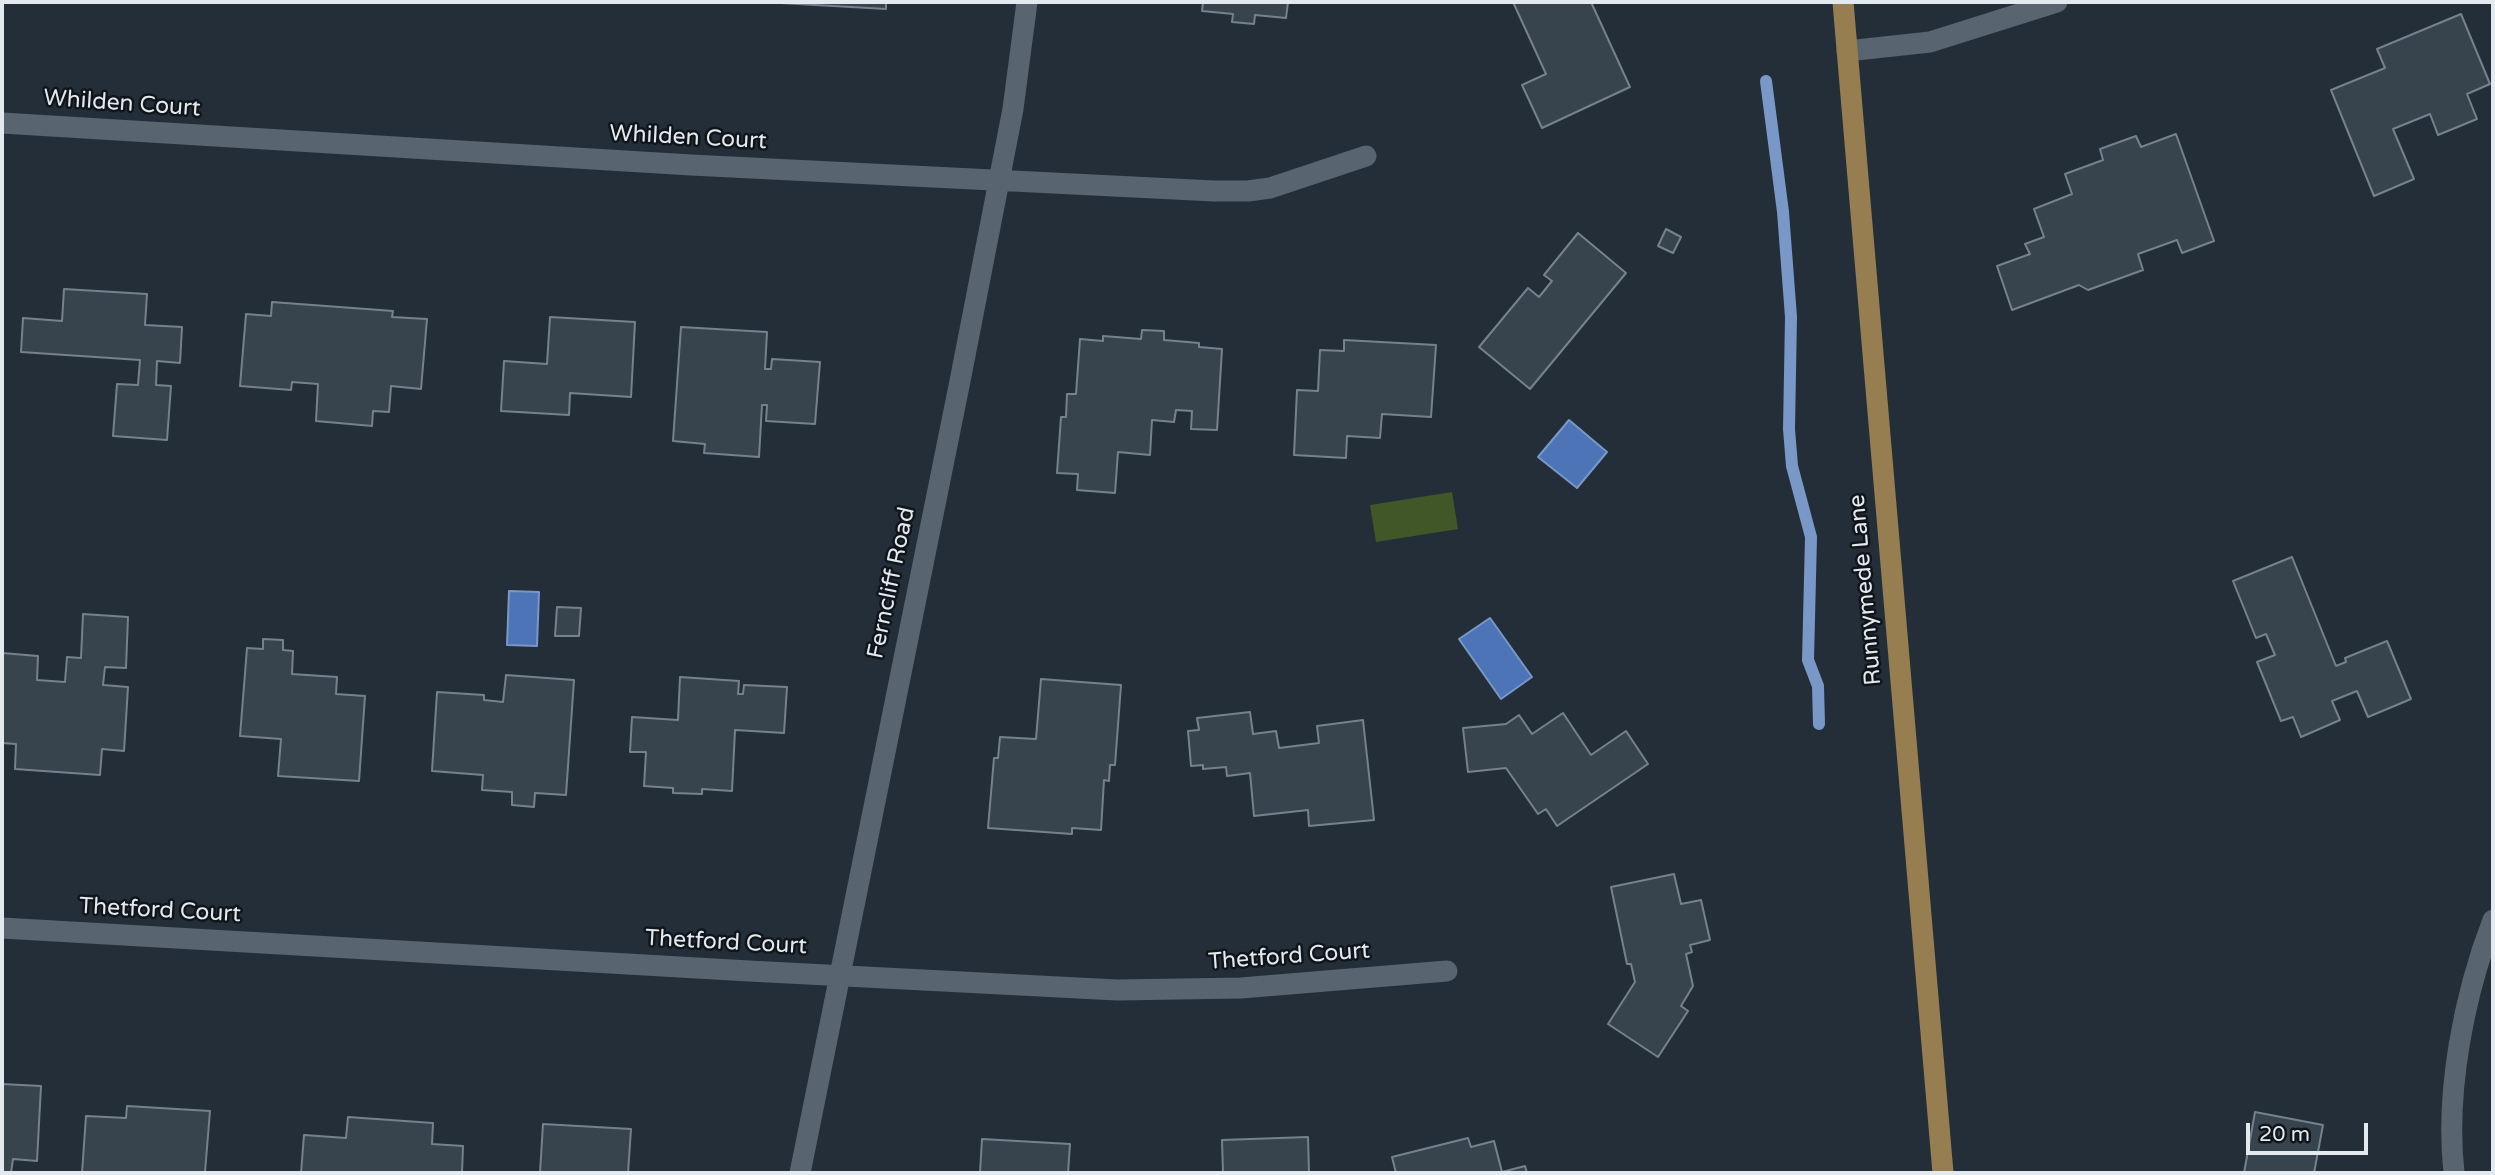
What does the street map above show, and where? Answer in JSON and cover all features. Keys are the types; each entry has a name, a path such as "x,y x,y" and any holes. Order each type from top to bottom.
{"main road":[{"name":"Runnymede Lane","path":"1843,2 1942,1173"}],"street":[{"name":"Ferncliff Road","path":"800,1173 1013,109 1027,2"},
{"path":"1847,51 1930,42 2057,2"},
{"name":"Whilden Court","path":"2,123 691,165 1201,191 1270,188 1366,156"},
{"path":"2454,1173 2453,1110 2461,1042 2475,976 2493,920"},
{"name":"Thetford Court","path":"2,928 838,975 1165,990 1241,988 1447,971"}],"green space":[{"path":"1452,492 1458,529 1376,542 1370,505"}],"water":[{"path":"1569,420 1607,452 1577,488 1538,457"},
{"path":"509,591 539,592 537,646 507,645"},
{"path":"1490,618 1532,677 1501,699 1459,639"}],"building":[{"path":"763,2 886,2 886,9"},
{"path":"1203,2 1288,2 1286,18 1255,15 1254,24 1232,22 1233,14 1202,11"},
{"path":"1513,2 1591,2 1630,87 1542,128 1522,85 1546,74"},
{"path":"2461,14 2490,84 2467,94 2477,119 2438,135 2430,114 2393,129 2414,179 2374,196 2331,90 2385,68 2377,49"},
{"path":"2176,134 2214,241 2182,253 2177,240 2138,254 2143,270 2088,290 2079,285 2012,310 1997,266 2030,254 2025,244 2044,237 2034,209 2072,194 2065,174 2103,160 2100,149 2136,136 2141,147"},
{"path":"1666,229 1681,237 1673,253 1658,246"},
{"path":"1578,233 1626,273 1530,389 1479,347 1528,288 1539,297 1552,281 1544,275"},
{"path":"64,289 147,294 145,325 182,327 180,363 157,361 156,385 171,386 167,440 113,436 117,384 138,385 140,360 21,352 23,318 62,321"},
{"path":"272,302 393,311 392,317 427,319 421,389 391,386 389,412 373,411 372,426 316,421 318,384 292,382 291,390 240,386 246,314 271,316"},
{"path":"550,317 635,322 631,397 570,393 569,415 501,411 504,361 547,364"},
{"path":"681,327 767,332 765,369 771,369 772,359 820,362 815,424 766,421 767,405 762,405 759,457 704,453 705,444 673,441"},
{"path":"1142,330 1164,331 1164,340 1199,343 1199,347 1222,349 1217,430 1191,429 1192,411 1176,410 1174,422 1152,420 1150,455 1118,452 1115,493 1077,490 1078,474 1057,473 1061,417 1066,417 1067,394 1076,394 1080,339 1103,341 1103,336 1141,339"},
{"path":"1344,340 1436,345 1431,417 1382,414 1380,438 1347,436 1346,458 1294,455 1297,390 1318,391 1320,350 1344,351"},
{"path":"2292,557 2336,666 2346,662 2345,658 2387,641 2411,699 2368,717 2357,691 2332,701 2340,720 2301,737 2293,717 2281,721 2257,662 2275,655 2266,634 2256,638 2233,581"},
{"path":"557,607 581,608 579,636 555,636"},
{"path":"83,614 128,617 126,668 105,667 103,685 128,687 124,751 102,749 100,775 15,769 16,744 2,743 2,653 38,656 37,680 65,682 67,657 81,658"},
{"path":"263,639 283,640 283,650 293,651 292,674 337,677 336,694 365,696 359,781 278,776 281,739 240,736 247,648 263,649"},
{"path":"506,675 574,680 566,795 535,793 534,807 512,805 512,792 482,790 483,775 432,771 437,692 484,695 484,700 503,702"},
{"path":"680,677 739,681 738,694 743,694 744,685 787,687 784,733 735,730 732,791 702,789 702,794 673,793 673,788 644,786 646,752 630,752 632,717 678,720"},
{"path":"1041,679 1121,685 1115,765 1110,765 1109,781 1104,780 1101,830 1072,828 1072,834 988,828 994,758 998,758 1000,737 1036,739"},
{"path":"1250,712 1253,734 1276,731 1279,748 1319,743 1317,726 1363,720 1374,820 1309,826 1308,810 1254,816 1250,773 1227,776 1226,767 1203,769 1203,765 1191,766 1188,731 1199,730 1197,718"},
{"path":"1563,713 1591,755 1626,731 1648,764 1557,826 1546,809 1538,814 1506,768 1468,772 1463,728 1506,724 1519,715 1532,734"},
{"path":"1674,874 1681,904 1701,900 1710,940 1690,945 1692,952 1686,954 1693,986 1681,1006 1688,1011 1658,1057 1608,1024 1635,982 1631,964 1627,964 1611,887"},
{"path":"2,1084 41,1086 37,1161 13,1159 11,1173 2,1173"},
{"path":"127,1106 210,1111 205,1172 224,1173 82,1173 86,1116 126,1118"},
{"path":"2255,1112 2323,1125 2314,1173 2244,1173"},
{"path":"348,1117 433,1123 432,1144 463,1146 462,1173 301,1173 304,1135 346,1138"},
{"path":"543,1124 631,1129 628,1173 540,1173"},
{"path":"1308,1137 1309,1173 1223,1173 1222,1140"},
{"path":"1468,1138 1471,1147 1494,1141 1502,1172 1525,1166 1527,1173 1396,1173 1392,1157"},
{"path":"982,1139 1070,1144 1068,1173 980,1173"}],"waterway":[{"path":"1766,81 1783,212 1791,317 1789,429 1792,466 1811,537 1808,660 1818,686 1819,724"}]}
